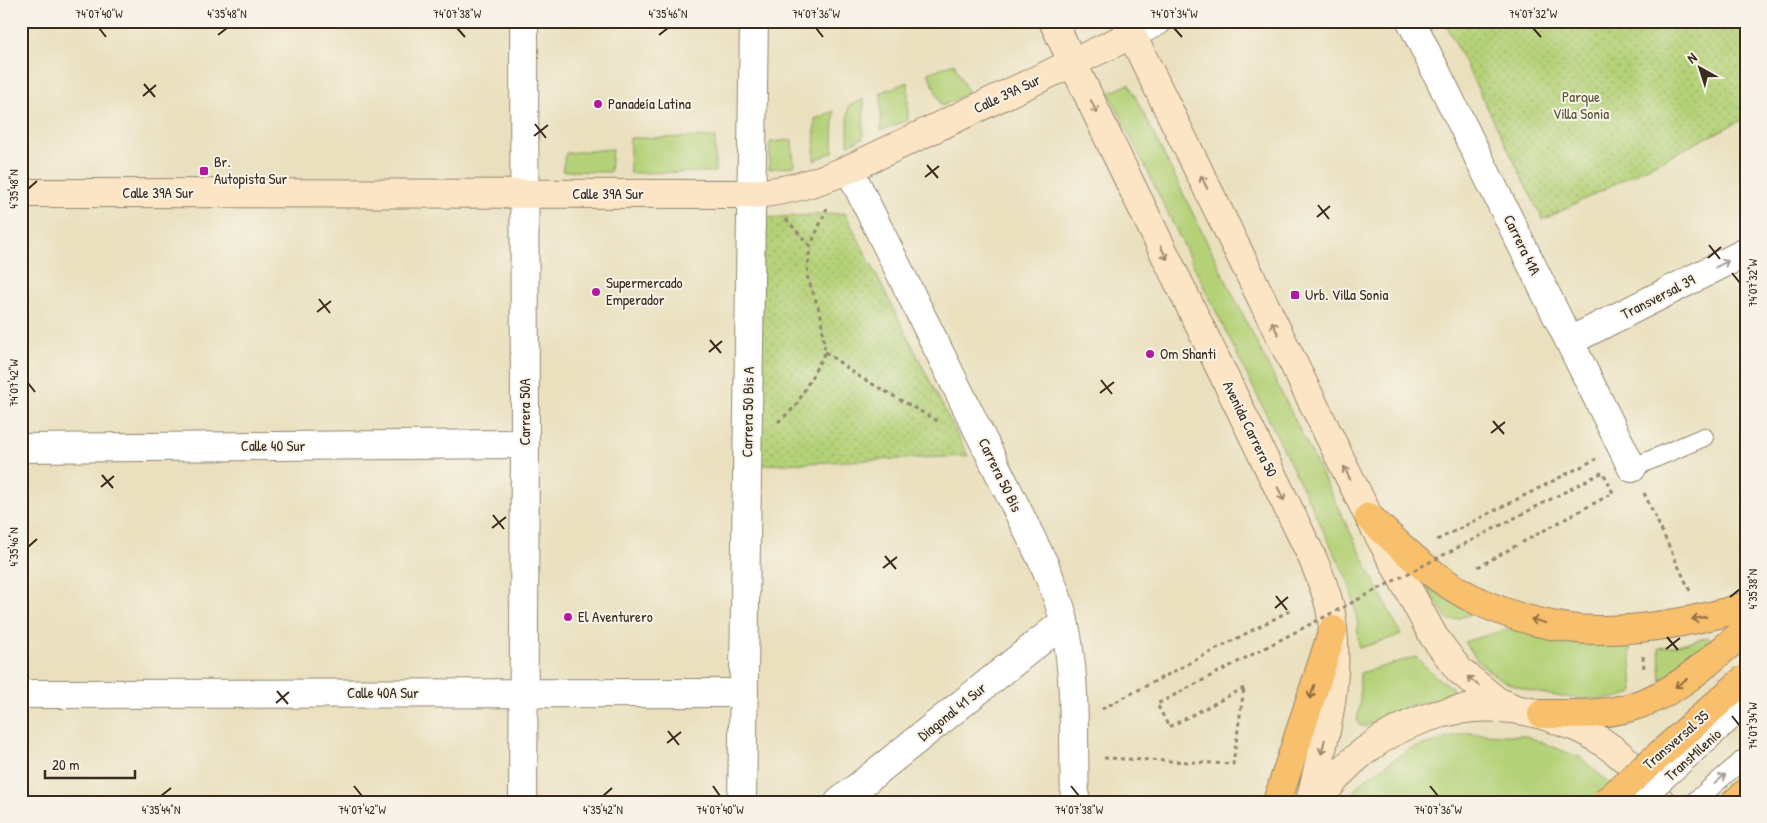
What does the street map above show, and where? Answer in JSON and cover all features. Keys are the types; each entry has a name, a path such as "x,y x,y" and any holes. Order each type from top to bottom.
{"highway":[{"path":"1369,517 1420,564 1476,600 1513,614 1556,626 1597,630 1642,628 1724,613 1746,606"},
{"path":"1277,802 1333,630"},
{"path":"1542,714 1609,712 1640,705 1658,697 1692,675 1746,630"},
{"name":"Transversal 35","path":"1606,802 1746,678"},
{"path":"1736,802 1746,793"}],"main road":[{"name":"Avenida Carrera 50","path":"1054,21 1115,152 1312,557 1325,591 1333,630 1335,660 1326,732 1310,802"},
{"name":"Calle 39A Sur","path":"21,193 751,194 775,192 823,181 849,169 1073,63 1128,28"},
{"path":"1128,28 1398,574 1434,637 1459,670 1497,701 1513,708"},
{"path":"1318,802 1329,785 1358,755 1392,732 1431,716 1472,708 1513,708 1542,714 1588,733 1629,763 1661,802"}],"street":[{"name":"Carrera 50A","path":"523,802 525,444 524,21"},
{"name":"Carrera 50 Bis A","path":"742,802 754,21"},
{"name":"Calle 39A Sur","path":"1128,28 1158,21"},
{"name":"Carrera 41A","path":"1411,21 1632,468"},
{"name":"Carrera 50 Bis","path":"849,169 1045,566 1056,594 1064,622 1071,672 1075,802"},
{"name":"Transversal 39","path":"1570,341 1746,252"},
{"name":"Calle 40 Sur","path":"21,448 525,444"},
{"name":"Diagonal 41 Sur","path":"839,802 1064,622"},
{"name":"Calle 40A Sur","path":"21,694 744,692"}],"lane":[{"path":"1632,468 1704,437"},
{"name":"TransMilenio","path":"1641,802 1746,708"},
{"path":"1694,802 1746,757"}],"path":[{"path":"748,446 796,406 824,352 821,315 807,276 810,247 833,196 849,169"},
{"path":"824,352 860,377 898,399 984,443"},
{"path":"1434,541 1607,454 1632,468 1690,591"},
{"path":"1074,757 1233,764 1244,688 1169,727 1157,704 1603,472 1613,493 1449,584"},
{"path":"1073,724 1291,610"}],"green space":[{"name":"Parque Villa Sonia","path":"1444,21 1746,21 1746,118 1543,220"},
{"path":"954,63 968,93 942,106 928,73"},
{"path":"908,82 908,120 881,131 881,92"},
{"path":"1129,84 1401,635 1359,648 1357,618 1349,583 1109,93"},
{"path":"864,99 863,138 848,145 848,106"},
{"path":"834,111 833,152 814,161 815,119"},
{"path":"715,137 715,172 630,173 630,138"},
{"path":"792,140 794,166 769,169 770,142"},
{"path":"612,149 610,172 562,171 566,153"},
{"path":"845,213 968,456 760,465 763,218"},
{"path":"1425,585 1472,614 1449,621"},
{"path":"1511,628 1575,643 1630,648 1633,693 1610,699 1563,697 1532,691 1504,680 1484,666 1464,642"},
{"path":"1708,637 1714,642 1661,681 1659,648"},
{"path":"1416,657 1437,678 1452,687 1453,696 1406,707 1379,718 1367,726 1360,726 1357,721 1360,704 1360,673"},
{"path":"1466,733 1526,736 1581,758 1625,797 1628,802 1346,802 1360,783 1409,749"}],"place":[{"name":"Panadeía Latina","path":"598,104"},
{"name":"Br. Autopista Sur","path":"204,171"},
{"name":"Supermercado Emperador","path":"596,292"},
{"name":"Urb. Villa Sonia","path":"1295,295"},
{"name":"Om Shanti","path":"1150,354"},
{"name":"El Aventurero","path":"568,617"}]}
